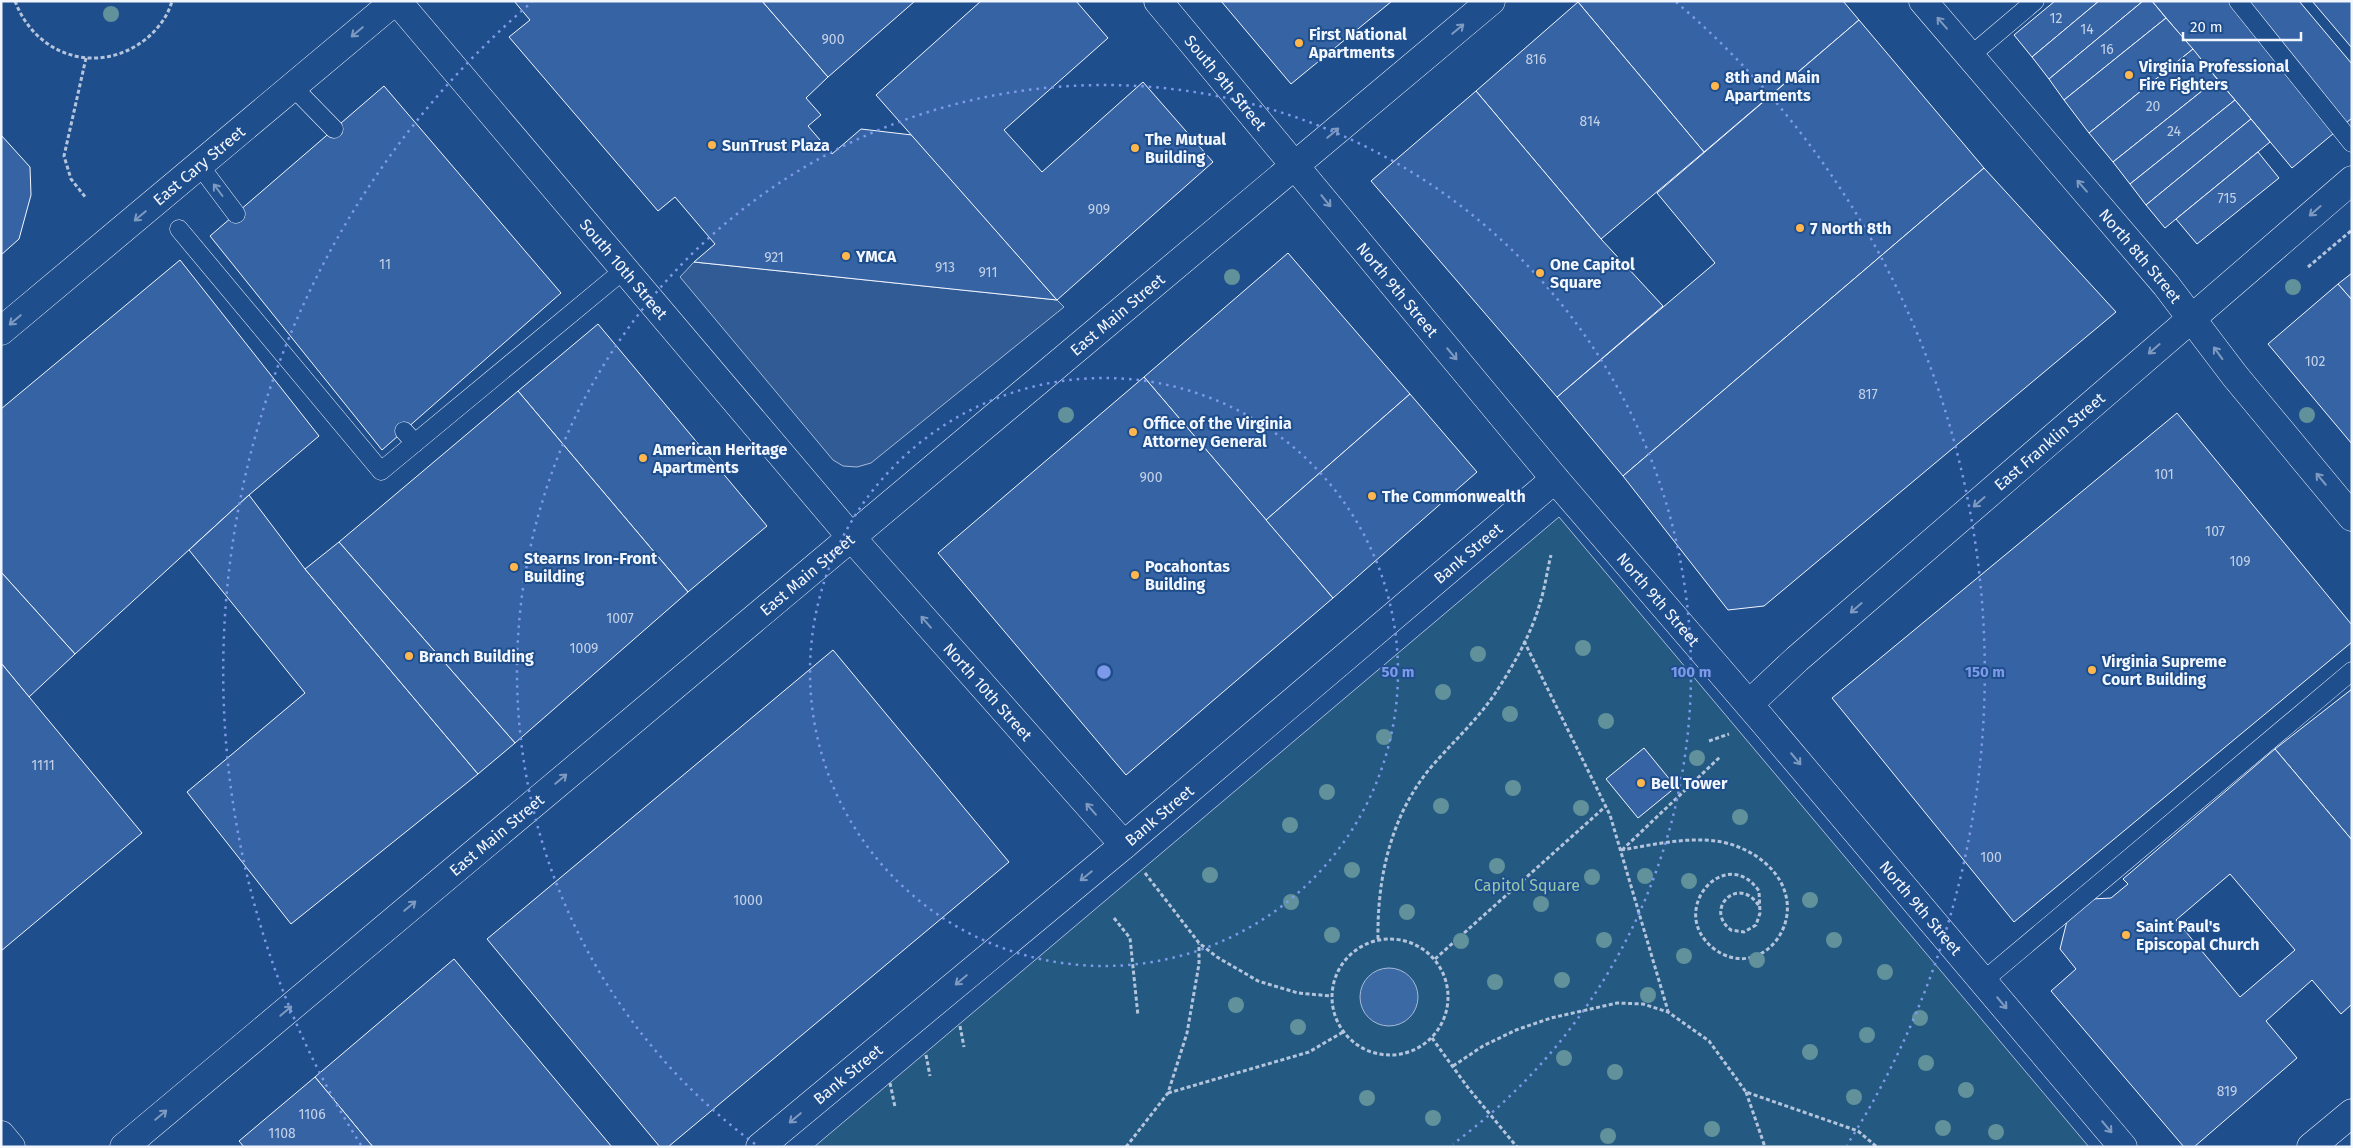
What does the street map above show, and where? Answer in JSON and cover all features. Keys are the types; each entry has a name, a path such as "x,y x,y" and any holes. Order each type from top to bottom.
{"main road":[{"name":"East Cary Street","path":"1,332 396,1"},
{"name":"South 10th Street","path":"396,1 851,537"},
{"name":"South 9th Street","path":"1158,1 1295,164"},
{"name":"East Main Street","path":"124,1147 1491,1"},
{"name":"North 8th Street","path":"1923,1 2166,284 2235,376 2352,516"},
{"name":"North 9th Street","path":"1295,164 1555,479 1749,704 2124,1147"},
{"name":"East Franklin Street","path":"1749,704 1805,653 2352,180"},
{"name":"Bank Street","path":"760,1147 1124,846 1555,479"},
{"name":"North 10th Street","path":"851,537 1124,846"},
{"path":"2311,1147 2352,1113"},
{"path":"1,1135 11,1147"}],"lane":[{"path":"1970,56 2035,1"},
{"path":"2238,1 2352,142"},
{"path":"293,87 334,129"},
{"path":"200,166 236,214"},
{"path":"179,229 380,471 409,437 625,269"},
{"path":"1983,981 2352,671"}],"path":[{"path":"15,1 21,18 38,38 61,52 86,58 112,57 135,47 155,32 169,10 172,1"},
{"path":"86,58 64,156 71,180 86,198"},
{"path":"1378,939 1380,889 1388,850 1397,822 1412,794 1431,767 1471,725 1494,694 1524,641 1540,605 1551,555"},
{"path":"1524,641 1606,806 1622,850 1668,1012"},
{"path":"1622,850 1722,756"},
{"path":"1435,960 1606,806"},
{"path":"1622,850 1677,841 1718,841 1745,850 1760,859 1772,870 1785,888 1787,903 1786,921 1775,942 1755,956 1733,957 1720,952 1702,935 1695,921 1697,904 1704,888 1718,876 1733,875 1746,878 1759,890 1759,906 1759,919 1751,930 1738,932 1731,930 1722,921 1721,908 1723,902 1733,894 1745,893 1752,896 1759,906"},
{"path":"1163,895 1199,943 1217,957 1258,981 1298,993 1331,996"},
{"path":"1114,918 1130,938 1138,1016"},
{"path":"1394,938 1410,941 1424,949 1435,960 1444,974 1448,991 1447,1008 1442,1024 1432,1038 1419,1048 1403,1055 1386,1056 1369,1052 1355,1044 1343,1032 1332,1009 1331,996 1335,976 1345,959 1360,946 1378,939 1394,938"},
{"path":"1126,1147 1168,1093 1187,1033 1199,964 1199,943"},
{"path":"1452,1066 1483,1046 1516,1030 1583,1009 1617,1002 1643,1004 1668,1012 1709,1041 1746,1092 1765,1147"},
{"path":"1168,1093 1309,1052 1343,1032"},
{"path":"1432,1038 1469,1089 1517,1147"},
{"path":"1746,1092 1858,1131 1877,1147"}],"green space":[{"name":"Capitol Square","path":"1559,517 2089,1147 814,1147"}],"shaded area":[{"path":"694,262 1057,300 1064,307 871,463 857,467 843,466 833,460 680,277"},
{"path":"1383,968 1395,968 1410,976 1418,991 1418,1003 1410,1018 1395,1026 1383,1026 1368,1018 1360,1003 1360,991 1368,976"}],"building":[{"name":"SunTrust Plaza","path":"514,1 762,1 828,77 806,98 821,115 808,126 832,154 861,129 912,135 1057,300 694,262 715,244 675,197 658,211 509,37 530,20"},
{"path":"762,1 915,1 828,77"},
{"name":"The Mutual Building","path":"981,1 1076,1 1108,38 1004,130 1042,172 1143,82 1213,162 1057,300 876,95"},
{"name":"First National Apartments","path":"1221,1 1392,1 1291,84"},
{"name":"8th and Main Apartments","path":"1843,1 1859,20 1704,152 1578,2"},
{"path":"2055,1 2099,1 2032,57 2014,35"},
{"path":"2099,1 2143,1 2049,79 2032,57"},
{"path":"2143,1 2152,1 2166,18 2064,100 2049,79"},
{"path":"2152,1 2299,1 2352,64 2352,118 2292,168"},
{"path":"2312,1 2352,1 2352,48"},
{"path":"1578,2 1704,152 1601,239 1476,91"},
{"name":"Virginia Professional Fire Fighters","path":"2166,18 2193,49 2089,133 2064,100"},
{"name":"7 North 8th","path":"1859,20 1984,168 1623,476 1557,397 1715,263 1657,193"},
{"path":"2193,49 2217,79 2113,162 2089,133"},
{"path":"2217,79 2235,100 2130,184 2113,162"},
{"path":"384,86 561,293 382,450 210,236"},
{"name":"One Capitol Square","path":"1476,91 1601,239 1663,306 1557,397 1371,181"},
{"path":"2235,100 2251,119 2146,205 2130,184"},
{"path":"2251,119 2270,142 2165,228 2146,205"},
{"path":"1,135 30,167 31,195 19,239 1,255"},
{"path":"2258,152 2279,178 2197,244 2176,219"},
{"path":"1984,168 2116,312 1764,606 1728,610 1623,476"},
{"path":"1288,253 1410,394 1266,520 1144,377"},
{"path":"180,260 319,436 249,495 75,654 1,572 1,409"},
{"path":"2352,273 2352,300 2338,284"},
{"path":"2338,284 2352,300 2352,444 2268,344"},
{"name":"American Heritage Apartments","path":"598,324 767,526 688,592 518,391"},
{"name":"Pocahontas Building","path":"1144,377 1333,598 1126,775 938,553"},
{"name":"Stearns Iron-Front Building","path":"518,391 688,592 515,743 339,542"},
{"name":"The Commonwealth","path":"1410,394 1477,472 1333,598 1266,520"},
{"name":"Virginia Supreme Court Building","path":"2177,413 2352,625 2352,642 2014,922 1832,698"},
{"path":"249,495 305,569 478,774 291,924 187,792 305,693 189,550"},
{"name":"Branch Building","path":"339,542 515,743 478,774 305,569"},
{"path":"1,572 75,654 29,697 1,663"},
{"path":"833,650 1009,862 668,1147 660,1147 487,939"},
{"path":"1,663 142,833 1,951"},
{"path":"2352,689 2352,840 2275,749"},
{"name":"Bell Tower","path":"1644,748 1676,787 1638,818 1606,779"},
{"name":"Saint Paul's Episcopal Church","path":"2275,749 2352,840 2352,1004 2341,1014 2312,980 2266,1021 2297,1058 2194,1147 2184,1147 2051,991 2076,969 2060,949 2067,921 2092,899 2111,898 2128,884 2123,879","holes":["2230,874 2295,950 2240,997 2176,920"]},
{"path":"454,959 612,1147 373,1147 315,1077"},
{"path":"315,1077 373,1147 244,1147 239,1141"}],"place":[{"name":"First National Apartments","path":"1299,43"},
{"name":"Virginia Professional Fire Fighters","path":"2129,75"},
{"name":"8th and Main Apartments","path":"1715,86"},
{"name":"SunTrust Plaza","path":"712,145"},
{"name":"The Mutual Building","path":"1135,148"},
{"name":"7 North 8th","path":"1800,228"},
{"name":"YMCA","path":"846,256"},
{"name":"One Capitol Square","path":"1540,273"},
{"name":"Office of the Virginia Attorney General","path":"1133,432"},
{"name":"American Heritage Apartments","path":"643,458"},
{"name":"The Commonwealth","path":"1372,496"},
{"name":"Stearns Iron-Front Building","path":"514,567"},
{"name":"Pocahontas Building","path":"1135,575"},
{"name":"Branch Building","path":"409,656"},
{"name":"Virginia Supreme Court Building","path":"2092,670"},
{"name":"Bell Tower","path":"1641,783"},
{"name":"Saint Paul's Episcopal Church","path":"2126,935"}]}
